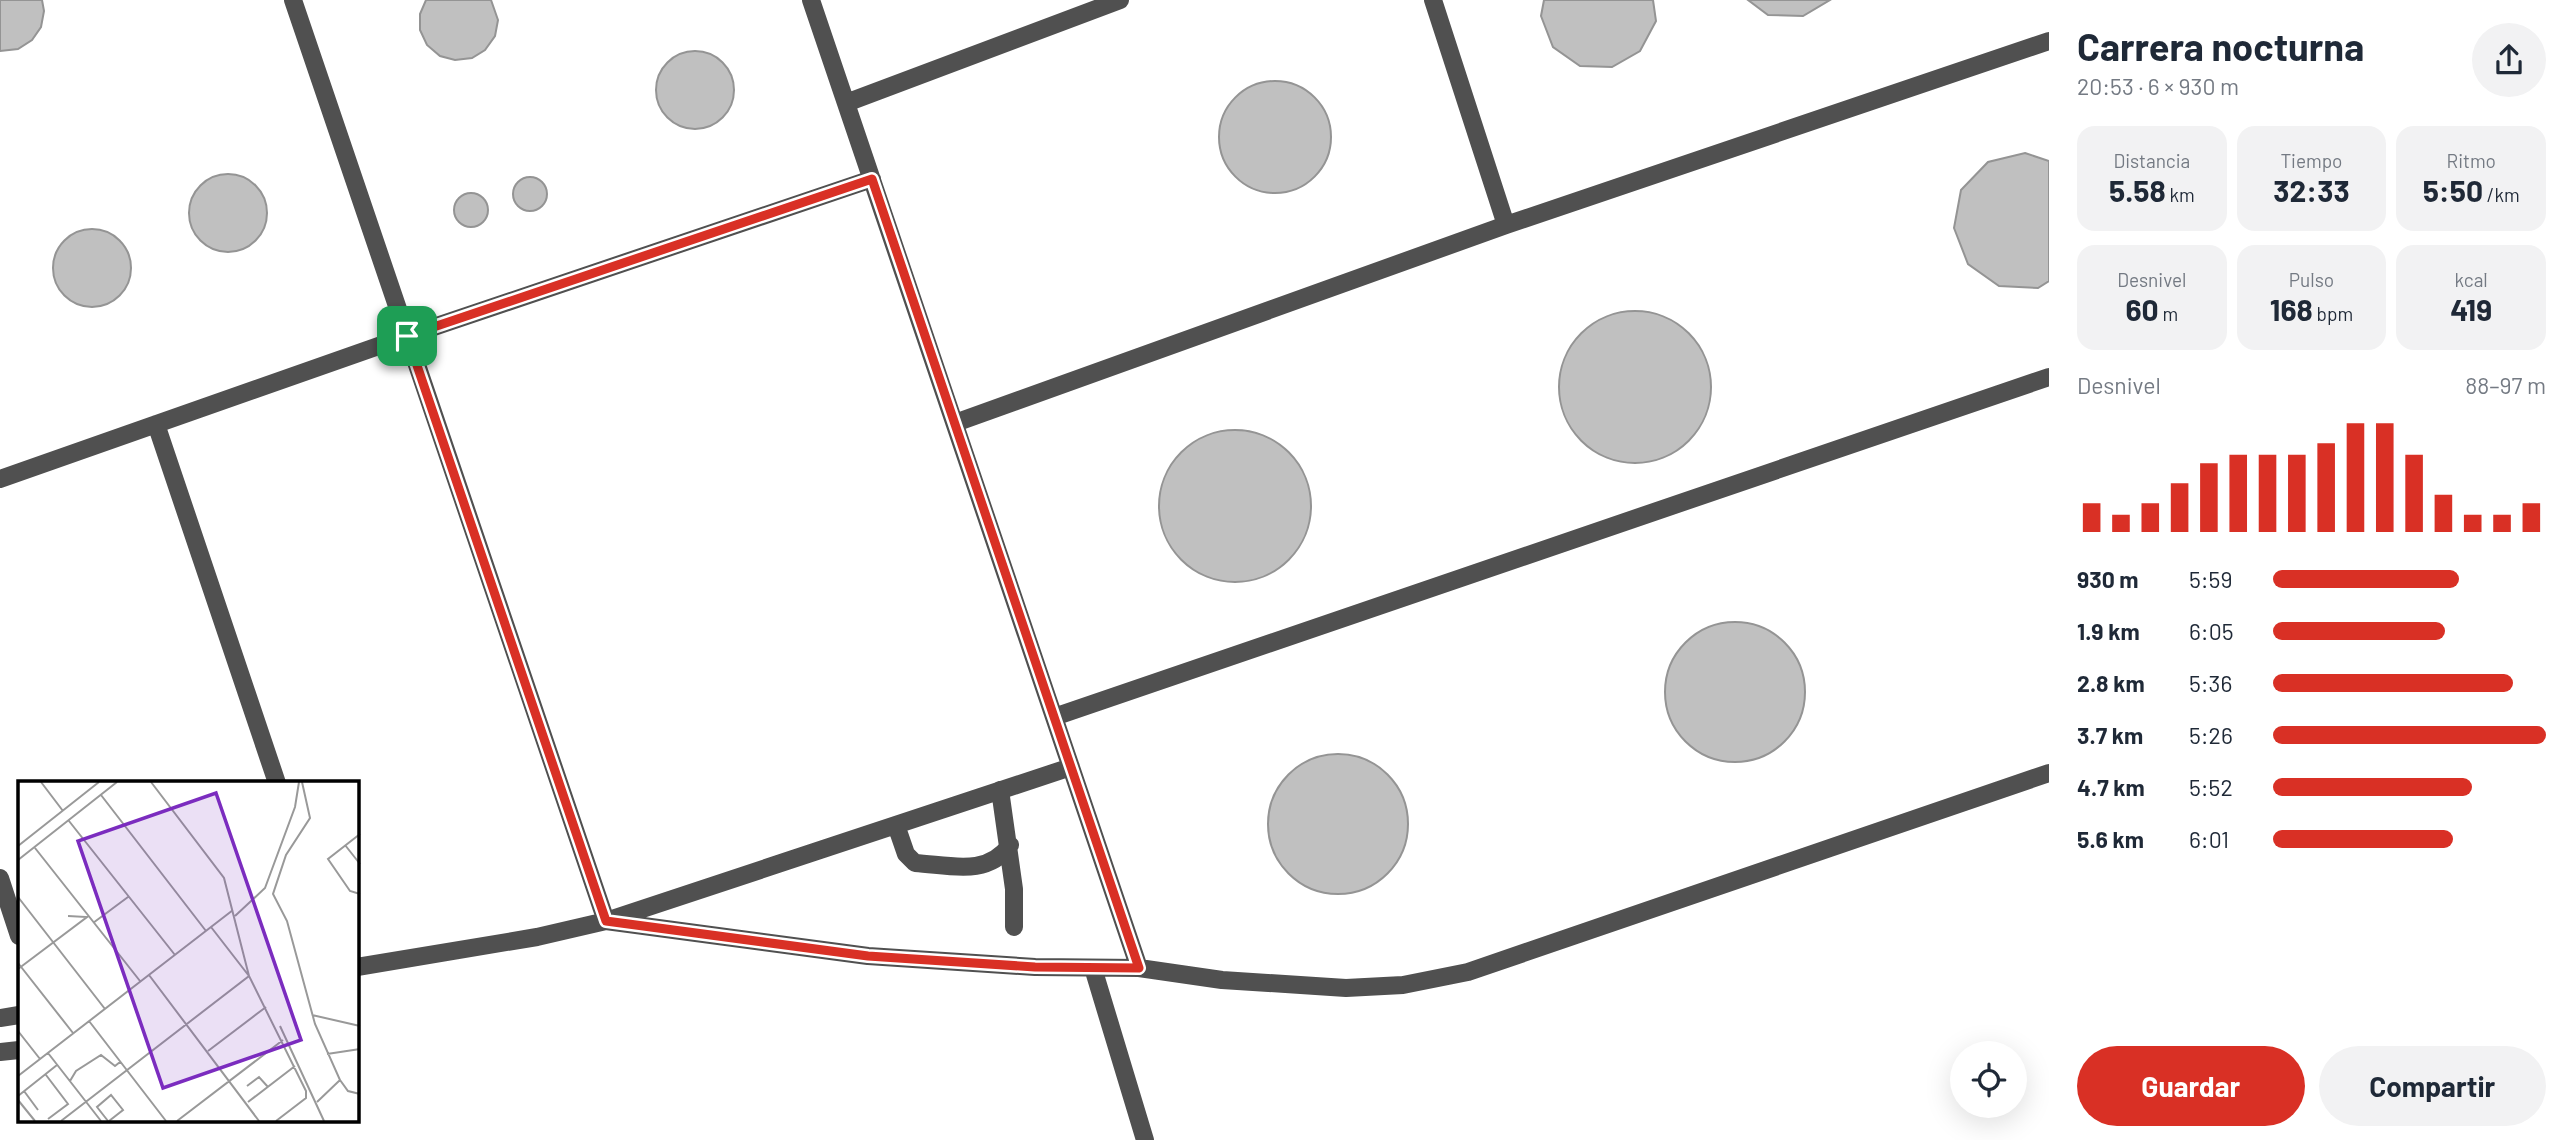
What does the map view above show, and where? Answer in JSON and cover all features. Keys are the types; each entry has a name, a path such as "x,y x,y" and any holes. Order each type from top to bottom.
{"street":[{"path":"293,0 606,921"},
{"path":"811,0 1139,968"},
{"path":"846,103 1120,0"},
{"path":"1433,0 1506,225"},
{"path":"955,423 1506,225 2049,41"},
{"path":"0,479 407,336 872,179"},
{"path":"1054,717 2049,377"},
{"path":"156,424 275,781"},
{"path":"359,967 537,937 606,921 1071,766"},
{"path":"606,921 868,956 1035,967 1139,968 1222,979 1346,988 1403,985 1468,972 2049,774"},
{"path":"1000,790 1010,845 1014,927"},
{"path":"896,824 906,854 915,863 986,865 1000,858 1010,845"},
{"path":"0,878 18,933"},
{"path":"1093,968 1145,1140"},
{"path":"0,1018 18,1016"},
{"path":"0,1052 18,1050"}],"building":[{"path":"0,0 42,0 44,11 41,27 32,40 18,49 0,51"},
{"path":"426,0 491,0 498,20 495,36 485,50 472,58 455,60 440,56 427,45 420,30 420,14"},
{"path":"1544,0 1653,0 1656,21 1640,51 1612,67 1580,66 1553,47 1541,16"},
{"path":"1748,0 1830,0 1803,16 1768,15"},
{"path":"695,51 710,54 727,68 734,90 731,105 717,122 695,129 680,126 663,112 656,90 659,75 673,58"},
{"path":"1275,81 1297,85 1315,97 1327,115 1331,137 1327,159 1315,177 1297,189 1275,193 1253,189 1235,177 1223,159 1219,137 1223,115 1235,97 1253,85"},
{"path":"2025,153 2049,161 2049,281 2038,288 1999,286 1968,264 1954,228 1961,190 1988,162"},
{"path":"228,174 243,177 260,191 267,213 264,228 250,245 228,252 213,249 196,235 189,213 192,198 206,181"},
{"path":"530,177 542,182 547,194 542,206 530,211 518,206 513,194 518,182"},
{"path":"471,193 483,198 488,210 483,222 471,227 459,222 454,210 459,198"},
{"path":"92,229 107,232 124,246 131,268 128,283 114,300 92,307 77,304 60,290 53,268 56,253 70,236"},
{"path":"1635,311 1664,317 1689,333 1705,358 1711,387 1705,416 1689,441 1664,457 1635,463 1606,457 1581,441 1565,416 1559,387 1565,358 1581,333 1606,317"},
{"path":"1235,430 1264,435 1289,452 1306,477 1311,506 1306,535 1289,560 1264,577 1235,582 1206,577 1181,560 1164,535 1159,506 1164,477 1181,452 1206,435"},
{"path":"1735,622 1762,628 1784,643 1799,665 1805,692 1799,719 1784,741 1762,756 1735,762 1708,756 1686,741 1671,719 1665,692 1671,665 1686,643 1708,628"},
{"path":"1338,754 1365,760 1387,775 1402,797 1408,824 1402,851 1387,873 1365,888 1338,894 1311,888 1289,873 1274,851 1268,824 1274,797 1289,775 1311,760"}],"route":[{"path":"872,179 1139,968 1035,967 868,956 606,921 407,336 872,179"}]}
